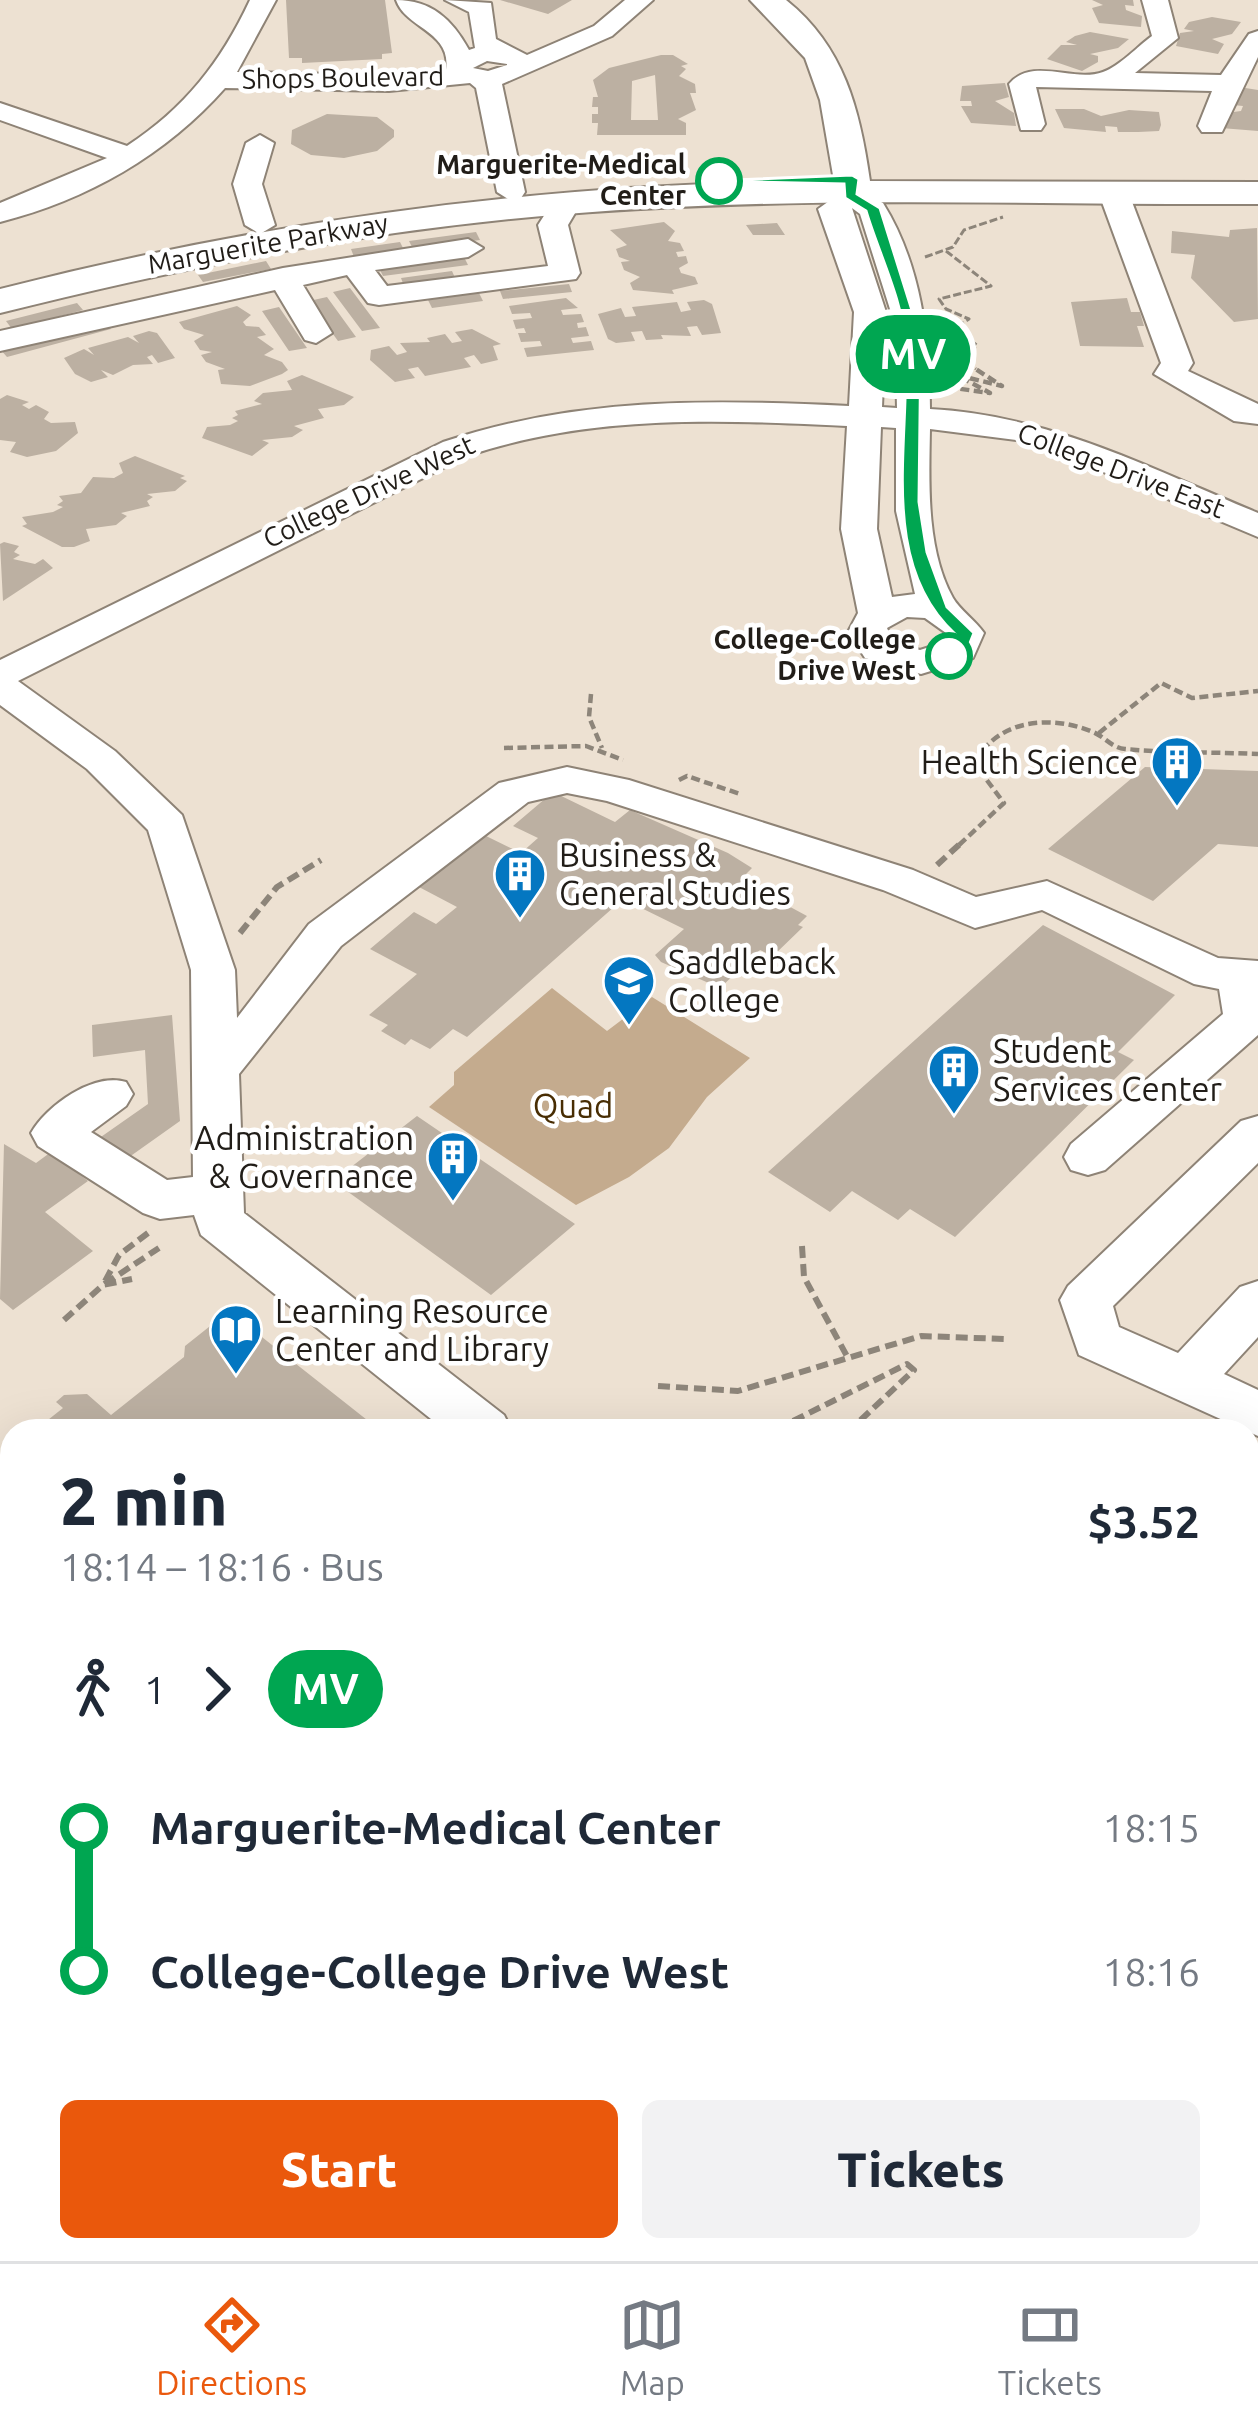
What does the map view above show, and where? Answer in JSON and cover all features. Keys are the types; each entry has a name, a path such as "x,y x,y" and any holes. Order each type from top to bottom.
{"main road":[{"path":"766,0 823,52 851,187"},
{"name":"Marguerite Parkway","path":"0,281 260,225 541,203 851,187 1258,178"},
{"name":"Marguerite Parkway","path":"851,187 1258,193"},
{"name":"Marguerite Parkway","path":"0,301 158,262 341,228 541,203"}],"street":[{"path":"0,212 129,156 189,117 223,76 263,0"},
{"path":"409,0 411,8 463,63"},
{"path":"355,264 379,296 566,273 509,90 509,62 483,42 482,8 458,0"},
{"name":"Shops Boulevard","path":"509,62 562,36 614,0"},
{"name":"Shops Boulevard","path":"223,76 389,83 463,63 509,62 603,32 640,0"},
{"path":"1108,81 1165,38 1155,0"},
{"path":"1233,83 1108,81 1029,102 1214,117 1233,83 1235,65 1258,39"},
{"path":"408,40 463,63"},
{"name":"Shops Boulevard","path":"463,63 489,84 541,203"},
{"path":"0,111 129,156"},
{"path":"260,143 244,171 247,198 260,225"},
{"path":"877,614 859,530 870,312 833,208 851,187 872,208 913,339 910,502 925,580 938,609"},
{"path":"1114,194 1177,364 1170,374 1246,414 1258,414"},
{"path":"0,341 283,277 468,248"},
{"path":"283,277 316,333"},
{"name":"College Drive West","path":"0,675 479,440 592,414 648,410 910,418"},
{"name":"College Drive East","path":"910,418 997,424 1042,436 1258,526"},
{"path":"899,606 938,609 961,624 964,641 949,656 921,662 891,656 871,642 867,632 877,614 899,606"},
{"path":"0,687 101,760 167,825 210,960 219,1221 470,1419"},
{"path":"214,1070 247,1038 325,934 514,792 546,782 589,783 898,880 964,911 987,911 1017,898 1047,895 1210,973 1249,977 1247,1019 1088,1157"},
{"path":"110,1094 55,1133 160,1200 218,1192"},
{"path":"1258,1134 1086,1300 1097,1340 1258,1414"},
{"path":"1185,1381 1258,1302"}],"path":[{"path":"946,251 958,233 1003,219 997,205"},
{"path":"909,257 946,251 991,286 939,299 946,309 969,319 953,329 977,345 963,360 1002,386 957,375 990,393 944,388 980,401"},
{"path":"1099,733 1161,682 1192,698 1258,691"},
{"path":"591,694 589,717 602,748"},
{"path":"925,874 1004,803 979,773 982,745 1002,730 1043,723 1099,733 1117,749 1258,754"},
{"path":"210,960 231,956 253,910 277,887 322,860"},
{"path":"104,1285 119,1255 165,1220"},
{"path":"802,1246 804,1277 849,1360"},
{"path":"64,1320 104,1285 159,1248"},
{"path":"104,1285 132,1279"},
{"path":"658,1386 738,1391 921,1336 1004,1339"},
{"path":"797,1419 907,1364 914,1370 862,1419"}],"green space":[{"name":"Quad","path":"552,988 607,1031 652,997 750,1058 707,1097 669,1148 629,1177 576,1205 429,1107 454,1085 454,1072"}],"building":[{"path":"286,0 385,0 392,53 382,54 382,59 302,63 302,58 289,58"},
{"path":"500,0 572,0 548,14"},
{"path":"1092,0 1133,0 1134,6 1125,5 1126,10 1142,16 1141,27 1099,23 1092,8 1103,5"},
{"path":"1212,17 1241,22 1232,34 1212,39 1224,44 1218,54 1176,46 1180,33 1194,31 1184,29 1189,22"},
{"path":"1090,32 1129,39 1118,48 1090,54 1098,56 1098,62 1082,71 1047,59 1061,45 1077,45 1066,42 1075,36"},
{"path":"661,55 673,55 688,64 681,66 686,69 679,76 695,84 696,93 690,93 696,110 678,119 686,123 686,135 597,135 598,123 592,123 592,114 598,114 598,107 592,107 593,97 598,97 593,80 609,68","holes":["655,75 658,120 631,120 632,81"]},
{"path":"1005,83 1009,97 995,101 1014,113 1016,126 971,123 961,106 972,106 971,101 960,101 962,86"},
{"path":"1233,86 1258,90 1258,131 1221,128 1226,113 1241,111 1243,106 1233,105"},
{"path":"1055,109 1084,109 1101,116 1129,110 1159,112 1161,125 1159,131 1138,132 1105,126 1106,132 1064,128"},
{"path":"327,114 377,117 394,130 394,137 377,151 344,158 311,155 291,144 292,130"},
{"path":"664,222 675,231 668,241 680,243 684,251 676,252 678,257 686,256 688,263 679,268 681,273 695,277 698,284 672,290 674,294 633,290 630,283 640,277 624,270 621,262 630,261 619,257 616,249 627,245 610,230"},
{"path":"777,223 785,235 753,235 746,225"},
{"path":"1257,228 1258,319 1234,322 1191,278 1195,255 1171,253 1172,231 1229,237 1230,230"},
{"path":"476,232 480,240 413,249 409,241"},
{"path":"400,242 404,250 354,257 351,249"},
{"path":"464,257 468,265 383,276 379,268"},
{"path":"266,261 271,269 203,282 198,275"},
{"path":"452,271 456,280 404,286 401,278"},
{"path":"569,284 572,292 503,299 500,291"},
{"path":"350,288 380,328 362,331 333,292"},
{"path":"479,293 483,301 432,308 428,300"},
{"path":"327,297 356,337 338,341 309,301"},
{"path":"566,298 578,308 561,310 563,315 581,314 584,322 577,323 578,328 586,327 589,336 571,338 573,343 591,341 594,350 527,357 524,348 542,346 540,341 521,342 518,333 526,333 524,328 516,329 513,320 532,318 530,313 512,314 509,306"},
{"path":"1127,298 1131,312 1140,312 1144,326 1137,326 1144,347 1080,346 1071,302"},
{"path":"677,302 681,312 691,310 687,302 712,304 721,333 702,335 697,326 687,327 691,336 661,335 663,339 646,340 642,331 631,332 635,341 616,343 608,339 598,314 621,308 625,317 636,316 632,307"},
{"path":"77,303 83,310 12,329 6,321"},
{"path":"237,306 251,315 243,322 246,326 259,327 266,335 257,337 274,349 264,355 282,362 288,370 250,386 221,384 218,370 225,369 206,362 201,355 212,352 200,350 194,341 204,335 184,329 179,322"},
{"path":"279,307 307,348 289,351 262,311"},
{"path":"104,321 111,329 7,357 0,349"},
{"path":"472,329 501,344 493,346 498,360 481,364 474,355 464,358 471,367 425,376 418,367 408,369 415,378 395,382 370,360 371,350 389,346 397,355 407,352 400,343 430,342 427,338 445,334 452,343 462,341 455,332"},
{"path":"157,333 175,358 158,363 152,355 147,357 153,364 133,365 113,375 101,370 108,377 91,382 75,374 64,358 84,349 94,355 88,348 128,337 139,343 133,336"},
{"path":"302,375 354,397 344,405 318,409 324,418 294,426 303,430 292,437 262,440 269,443 252,456 202,438 207,427 238,421 232,418 238,415 235,411 262,404 254,401 263,393 292,390 287,381"},
{"path":"7,395 29,402 22,405 29,409 36,405 49,412 44,419 51,423 75,422 78,433 56,451 27,457 10,452 16,442 0,440 0,399"},
{"path":"135,456 185,476 180,478 187,481 175,491 147,494 153,497 147,501 150,506 121,513 127,516 116,525 86,529 90,541 74,547 62,547 22,526 27,524 22,517 63,507 57,505 63,501 59,496 81,493 93,477 114,478 123,473 119,463"},
{"path":"0,544 19,546 14,552 20,555 13,559 35,564 43,559 53,568 3,601"},
{"name":"Health Science","path":"1145,767 1258,771 1258,847 1218,844 1153,901 1048,849"},
{"name":"Business & General Studies","path":"553,792 615,822 630,810 728,853 752,868 740,880 807,916 798,925 803,927 773,956 760,950 720,988 661,962 655,955 684,929 623,899 467,1037 453,1029 430,1049 411,1039 405,1045 381,1031 388,1025 369,1015 417,974 370,949 414,912 436,924 457,907 419,887 484,835 521,853 538,838 513,826"},
{"name":"Student Services Center","path":"1043,925 1175,995 1118,1052 1134,1060 955,1237 910,1209 898,1220 852,1191 830,1212 768,1172"},
{"path":"172,1015 180,1121 125,1160 98,1139 148,1104 145,1050 93,1057 92,1025"},
{"name":"Administration & Governance","path":"417,1116 575,1224 491,1295 333,1181"},
{"path":"4,1144 36,1163 51,1152 88,1181 45,1212 93,1251 13,1310 0,1299"},
{"name":"Learning Resource Center and Library","path":"229,1311 366,1419 49,1419 63,1408 56,1402 64,1395 87,1394 111,1415 184,1357 185,1346"}],"bus line":[{"name":"MV","path":"719,181 852,179 850,195 872,208 913,339 910,502 925,580 938,609 951,615 965,633 959,650 949,656"}],"place":[{"name":"Marguerite-Medical Center","path":"719,181"},
{"name":"College-College Drive West","path":"949,656"},
{"name":"Health Science","path":"1177,808"},
{"name":"Business & General Studies","path":"520,920"},
{"name":"Saddleback College","path":"629,1027"},
{"name":"Student Services Center","path":"954,1116"},
{"name":"Administration & Governance","path":"453,1203"},
{"name":"Learning Resource Center and Library","path":"236,1376"}]}
